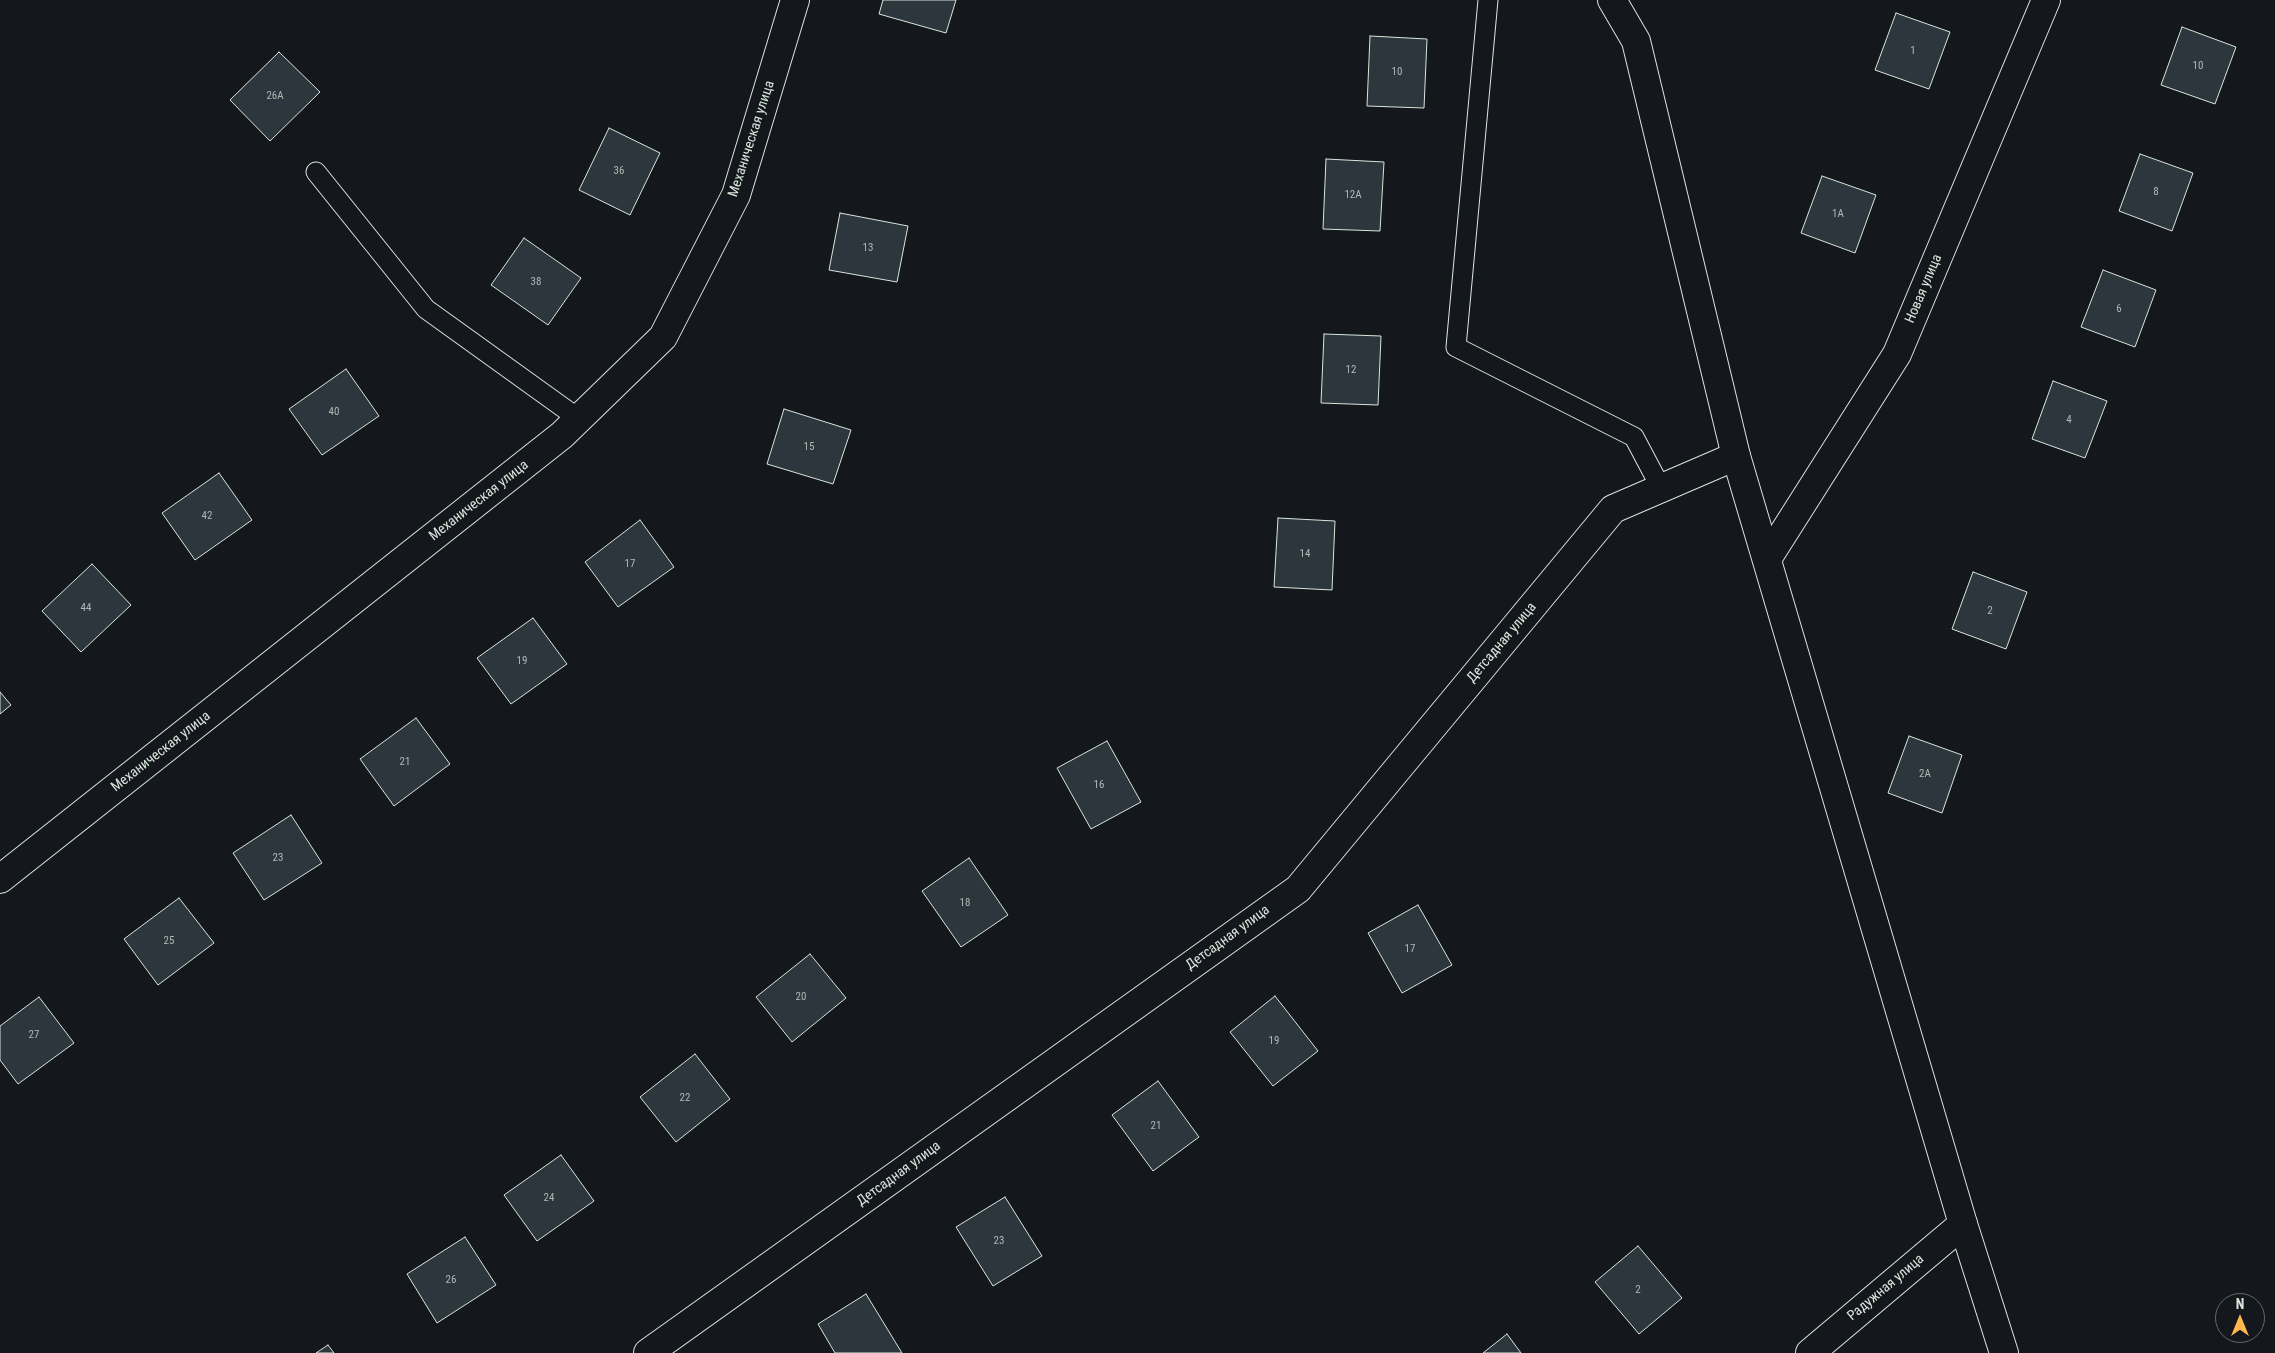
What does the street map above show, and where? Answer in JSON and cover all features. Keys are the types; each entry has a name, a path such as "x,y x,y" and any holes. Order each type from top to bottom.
{"street":[{"name":"Механическая улица","path":"0,879 562,435 663,337 736,195 795,0"},
{"path":"1612,0 1636,41 1736,456 1963,1224 2004,1353"},
{"name":"Новая улица","path":"1767,559 1897,354 2046,0"},
{"name":"Детсадная улица","path":"648,1353 1298,889 1613,509 1736,456"},
{"name":"Радужная улица","path":"1810,1353 1963,1224"}],"lane":[{"path":"1488,0 1456,347 1634,437 1661,488"},
{"path":"316,172 426,309 579,419"}],"building":[{"path":"883,0 956,0 946,33 879,14"},
{"path":"1896,13 1950,32 1929,89 1875,70"},
{"path":"2182,27 2236,47 2215,104 2161,85"},
{"path":"1370,36 1427,39 1424,108 1367,106"},
{"path":"279,52 320,92 270,141 230,100"},
{"path":"609,128 660,153 630,215 579,190"},
{"path":"2140,154 2193,173 2172,231 2119,211"},
{"path":"1326,159 1384,162 1380,231 1323,229"},
{"path":"1822,176 1876,195 1855,253 1801,233"},
{"path":"840,213 908,226 897,282 829,270"},
{"path":"524,238 581,278 548,325 491,285"},
{"path":"2103,270 2156,290 2135,347 2081,327"},
{"path":"1324,334 1381,336 1378,405 1321,403"},
{"path":"346,369 379,416 322,455 289,409"},
{"path":"2053,381 2107,401 2085,458 2032,439"},
{"path":"784,409 851,430 833,484 767,464"},
{"path":"219,473 252,520 195,560 162,513"},
{"path":"1278,518 1335,521 1332,590 1274,587"},
{"path":"640,520 674,567 618,607 585,562"},
{"path":"92,564 131,605 81,652 42,611"},
{"path":"1973,572 2027,592 2006,649 1952,629"},
{"path":"533,618 567,664 511,704 477,658"},
{"path":"0,692 11,705 0,714"},
{"path":"416,718 450,764 394,806 360,759"},
{"path":"1909,736 1962,755 1942,813 1888,793"},
{"path":"1107,741 1141,802 1091,829 1057,768"},
{"path":"291,815 322,863 264,900 233,853"},
{"path":"969,858 1008,915 961,947 922,891"},
{"path":"179,898 214,943 158,985 124,939"},
{"path":"1418,905 1452,965 1402,993 1368,933"},
{"path":"810,954 846,998 792,1042 756,997"},
{"path":"1275,996 1318,1051 1273,1086 1230,1032"},
{"path":"39,997 74,1043 18,1084 0,1060 0,1026"},
{"path":"695,1054 730,1099 676,1142 640,1097"},
{"path":"1158,1081 1199,1137 1153,1171 1112,1115"},
{"path":"561,1155 594,1201 537,1241 504,1195"},
{"path":"1005,1197 1042,1256 993,1286 956,1227"},
{"path":"465,1237 496,1285 437,1323 407,1274"},
{"path":"1638,1246 1682,1298 1639,1334 1595,1282"},
{"path":"866,1294 902,1353 835,1353 818,1324"},
{"path":"1507,1334 1521,1353 1483,1353"},
{"path":"328,1345 334,1353 316,1353"}]}
